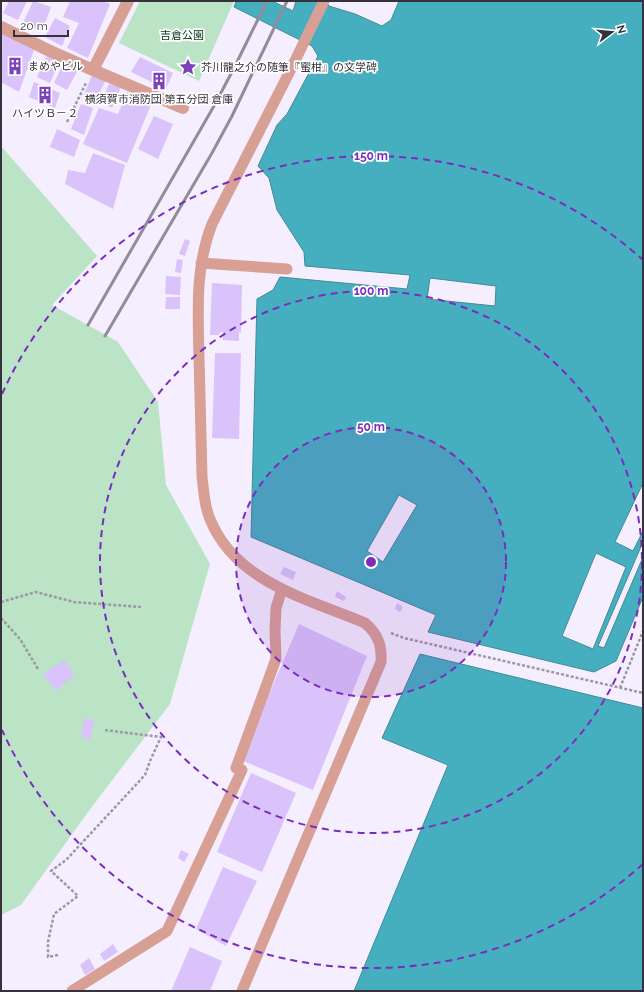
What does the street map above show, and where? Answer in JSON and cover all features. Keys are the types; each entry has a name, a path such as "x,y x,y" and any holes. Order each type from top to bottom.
{"street":[{"path":"93,70 128,1"},
{"path":"1,27 48,50 183,108"}],"lane":[{"path":"242,991 381,662 380,643 375,632 365,623 282,589 254,572 237,559 218,533 210,519 206,506 202,477 198,299 201,263 206,239 212,224 291,70 324,1"},
{"path":"201,263 287,269"},
{"path":"72,991 167,931 242,770 236,768 276,659 276,608 282,589"}],"path":[{"path":"67,122 93,70"},
{"path":"1,602 36,592 74,602 141,607"},
{"path":"1,618 20,639 38,669"},
{"path":"365,623 404,638 643,693"},
{"path":"620,688 643,631"},
{"path":"58,955 48,957 48,942 54,914 78,896 51,871 66,860 145,775 161,737 104,730"}],"green space":[{"name":"吉倉公園","path":"140,1 234,1 199,81 119,43"},
{"path":"1,146 97,256 52,305 118,342 158,402 166,485 210,564 170,704 88,812 21,905 1,915"}],"water":[{"path":"272,1 293,11 296,1 326,1 329,6 355,14 382,26 391,20 399,1 643,1 643,483 615,542 633,551 643,531 643,542 598,646 604,648 643,557 643,597 616,661 594,672 428,632 436,615 251,537 257,299 273,290 280,277 407,289 410,275 305,266 304,252 277,210 269,178 258,166 277,125 287,114 318,56 312,46 234,7 236,2","holes":["430,278 496,286 495,306 427,299","399,495 417,505 383,562 367,551","596,553 626,567 593,649 562,636"]},
{"path":"420,654 643,708 643,991 354,991 448,765 382,738"}],"building":[{"path":"9,1 27,1 18,20 3,13"},
{"path":"33,1 51,7 42,31 23,23"},
{"path":"70,1 103,1 110,4 88,58 67,48 79,23 63,17"},
{"path":"55,18 70,26 62,46 45,37"},
{"name":"まめやビル","path":"1,32 34,50 19,92 1,82"},
{"path":"47,55 60,60 50,83 37,77"},
{"name":"横須賀市消防団 第五分団 倉庫","path":"140,57 173,73 166,89 131,72"},
{"path":"64,62 78,70 67,90 54,83"},
{"path":"92,75 106,80 95,102 83,97"},
{"name":"ハイツＢ－２","path":"34,82 60,93 55,108 29,97"},
{"path":"109,84 121,87 112,108 101,102"},
{"path":"127,92 152,102 127,163 83,144 99,108 118,114"},
{"path":"81,104 93,108 84,135 71,129"},
{"path":"154,116 173,124 158,159 138,149"},
{"path":"57,129 80,140 74,157 50,147"},
{"path":"93,153 125,165 113,209 65,184 68,170 85,173"},
{"path":"185,239 190,241 185,256 179,254"},
{"path":"177,259 183,260 181,273 175,272"},
{"path":"166,276 181,277 180,295 165,294"},
{"path":"212,283 242,285 241,333 239,332 239,341 223,340 223,332 219,333 219,335 210,335"},
{"path":"166,297 180,297 180,309 165,309"},
{"path":"215,353 241,353 239,439 212,438"},
{"path":"284,567 296,572 293,580 280,574"},
{"path":"337,591 346,597 344,601 335,597"},
{"path":"397,603 403,607 400,612 395,609"},
{"path":"299,624 367,656 313,790 241,760"},
{"path":"65,660 74,675 56,691 43,674"},
{"path":"84,718 94,720 90,740 81,737"},
{"path":"251,773 296,793 262,872 217,852"},
{"path":"181,850 189,854 184,862 178,858"},
{"path":"223,867 257,881 226,946 196,929"},
{"path":"113,944 118,952 104,961 100,954"},
{"path":"190,947 222,961 210,991 171,991"},
{"path":"89,958 95,969 85,975 80,965"}],"railway":[{"path":"88,325 214,106 267,1"},
{"path":"105,336 212,153 232,116 287,1"}],"place":[{"name":"まめやビル","path":"15,66"},
{"name":"芥川龍之介の随筆『蜜柑』の文学碑","path":"188,67"},
{"name":"横須賀市消防団 第五分団 倉庫","path":"159,81"},
{"name":"ハイツＢ－２","path":"45,95"}]}
